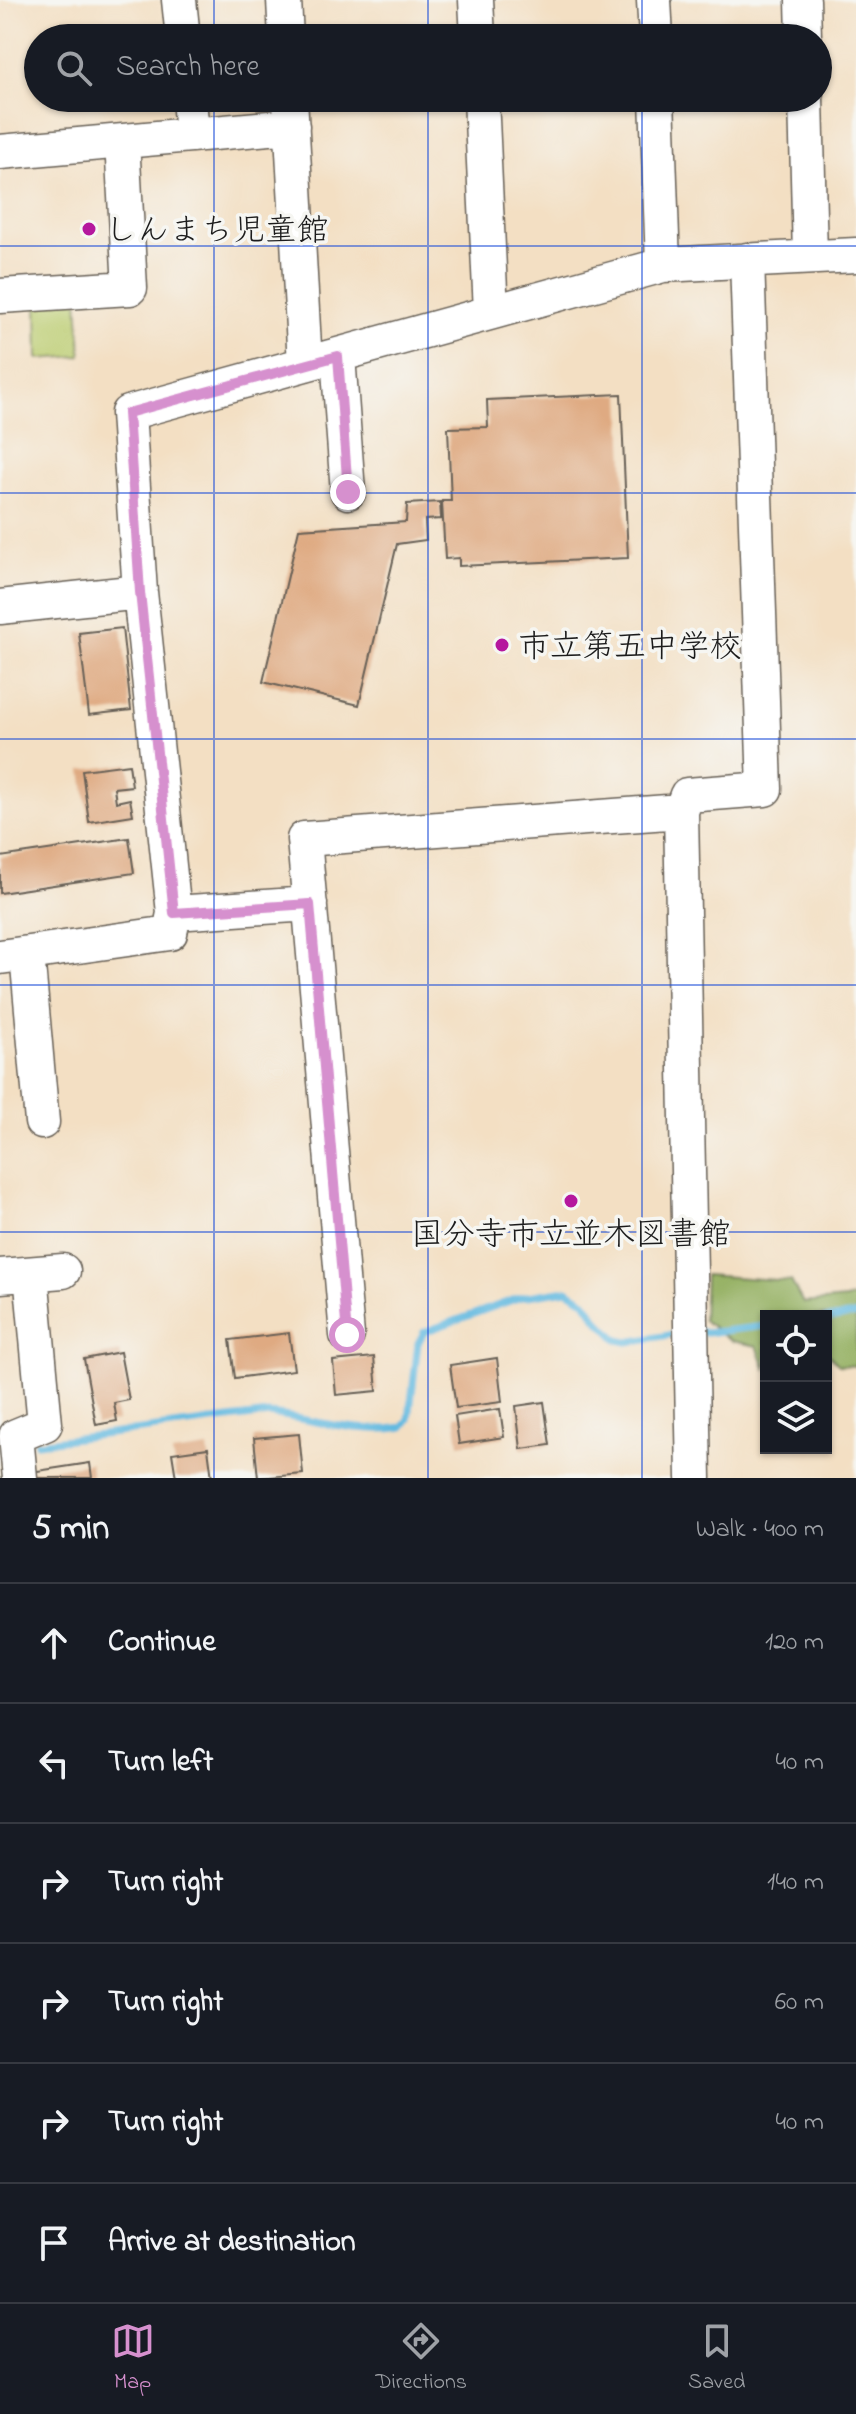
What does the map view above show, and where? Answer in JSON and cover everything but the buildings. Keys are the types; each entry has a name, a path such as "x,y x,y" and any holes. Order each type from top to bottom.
{"street":[{"path":"179,0 182,24"},
{"path":"284,0 285,24"},
{"path":"476,0 477,24"},
{"path":"654,0 655,24"},
{"path":"803,0 804,24"},
{"path":"190,112 192,135"},
{"path":"0,152 192,135 291,112 305,364"},
{"path":"482,112 491,312"},
{"path":"658,112 663,265"},
{"path":"806,112 810,257"},
{"path":"0,296 130,288 122,141"},
{"path":"38,1122 13,956 170,933 174,913 140,592 128,413 663,265 856,255"},
{"path":"694,1478 681,811 687,795 765,789 747,260"},
{"path":"338,356 348,492"},
{"path":"0,607 140,592"},
{"path":"347,1335 304,839 681,811"},
{"path":"174,913 310,904"},
{"path":"20,1478 16,1436 45,1424 31,1274"}],"green space":[{"path":"78,296 81,356 38,359 37,298"},
{"path":"705,1275 791,1281 803,1303 856,1298 856,1366 839,1365 832,1358 832,1310 760,1310 760,1354 757,1346 732,1341 703,1320"}],"waterway":[{"path":"37,1443 269,1414 354,1428 403,1427 409,1419 418,1343 424,1332 521,1297 567,1290 584,1300 597,1319 618,1340 628,1342 669,1335"},
{"path":"832,1318 856,1315"},
{"path":"701,1331 760,1327"}],"place":[{"name":"しんまち児童館","path":"89,229"},
{"name":"市立第五中学校","path":"502,645"},
{"name":"国分寺市立並木図書館","path":"571,1201"}],"route":[{"path":"347,1335 310,904 174,913 140,592 128,413 338,356 348,492"}]}
